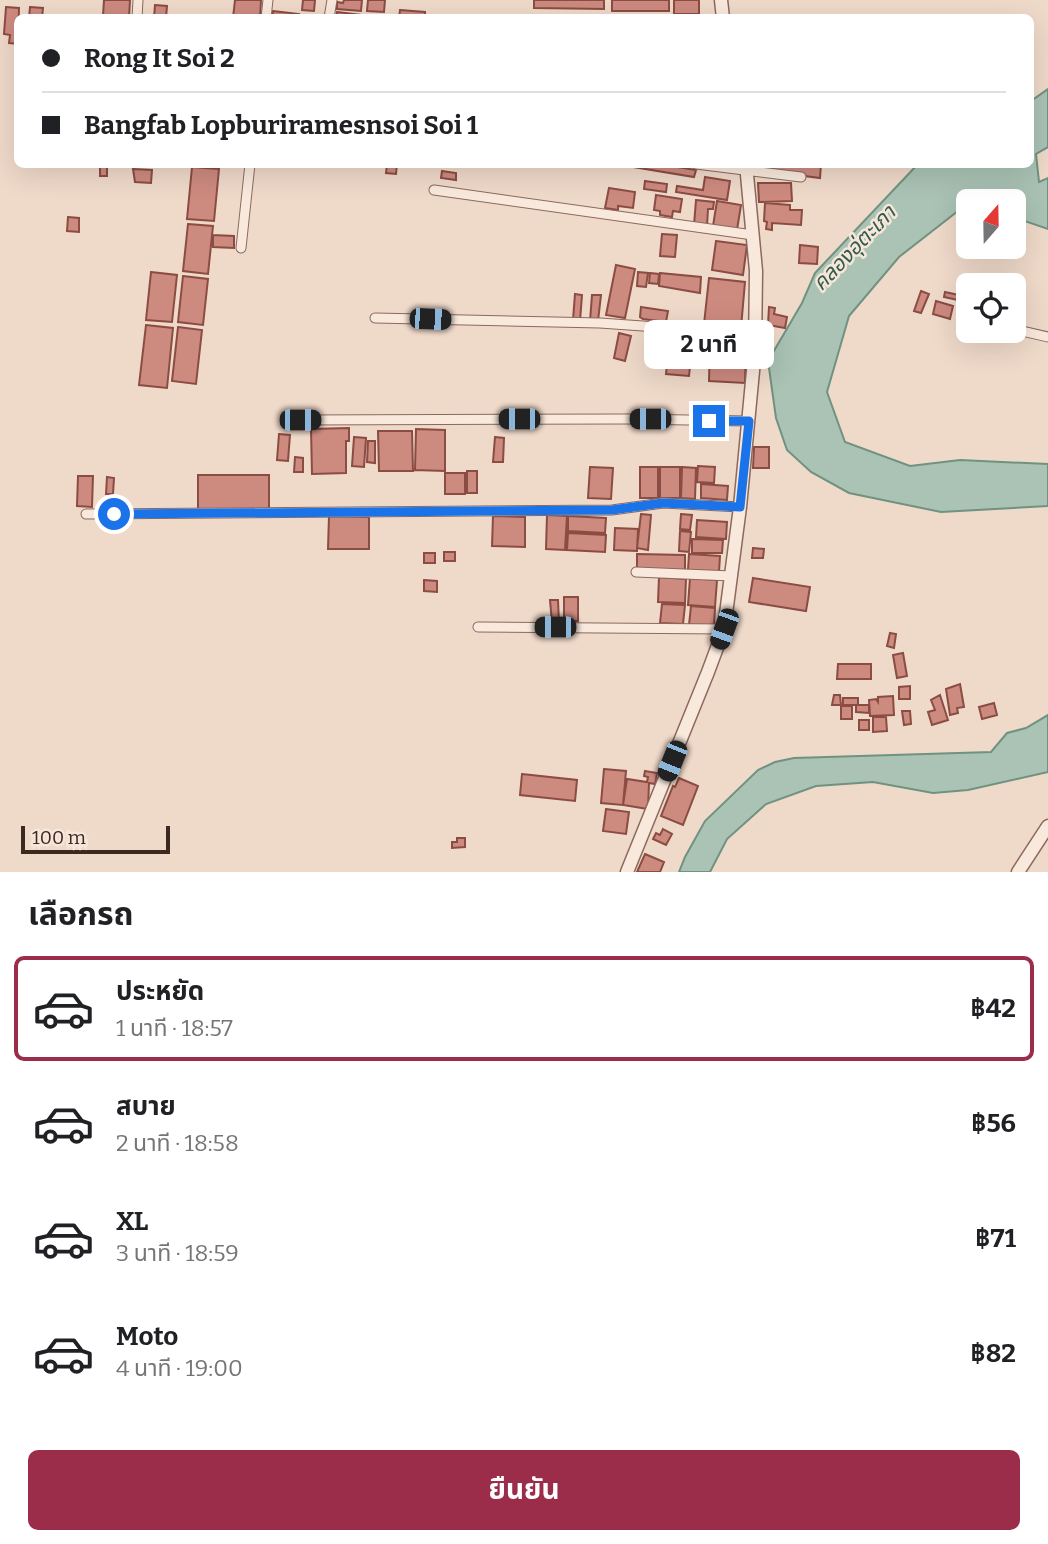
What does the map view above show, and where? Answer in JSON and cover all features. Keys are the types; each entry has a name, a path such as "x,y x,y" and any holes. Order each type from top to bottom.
{"street":[{"path":"241,248 250,168"},
{"path":"627,872 724,629 740,507 756,334 756,271 746,168 801,177"},
{"path":"434,190 753,235"},
{"path":"375,318 600,323 756,334"},
{"path":"1026,332 1048,337"},
{"path":"300,420 749,421"},
{"path":"86,514 612,510 663,503 740,507"},
{"path":"636,572 732,576"},
{"path":"478,626 724,629"},
{"path":"1018,872 1048,826"}],"water":[{"name":"คลองอุ่ตะเภา","path":"1048,89 1048,147 1036,154 1039,182 1048,178 1048,229 1026,221 1026,189 956,189 956,213 899,257 849,316 827,392 845,442 910,466 960,460 1048,464 1048,506 941,512 849,493 811,472 787,450 776,418 768,361 802,303 815,273 914,168 1034,168 1034,99"},
{"path":"1048,715 1048,772 968,790 933,793 873,782 816,786 766,804 727,839 710,872 679,872 705,821 758,770 775,762 794,758 991,752 1007,733 1026,728"}],"building":[{"path":"104,0 130,0 129,14 103,14"},
{"path":"235,0 261,0 260,14 233,14"},
{"path":"303,0 315,0 314,11 302,10"},
{"path":"344,0 362,0 361,11 337,9 337,2 343,3"},
{"path":"368,0 385,0 384,12 367,11"},
{"path":"534,0 604,0 604,9 534,8"},
{"path":"612,0 669,0 669,11 612,11"},
{"path":"674,0 699,0 699,14 674,14"},
{"path":"155,5 167,6 166,14 154,14"},
{"path":"6,7 19,8 19,14 14,14 14,44 9,43 10,35 4,34"},
{"path":"30,7 43,8 42,14 29,14"},
{"path":"400,10 425,12 425,14 400,14"},
{"path":"273,11 299,14 273,14"},
{"path":"100,168 107,168 107,176 100,176"},
{"path":"192,168 219,169 214,221 187,219"},
{"path":"387,168 397,168 396,174 386,173"},
{"path":"639,168 696,170 694,177"},
{"path":"767,168 821,168 820,178 767,171"},
{"path":"133,169 152,170 151,183 135,182"},
{"path":"442,171 456,173 456,180 441,178"},
{"path":"705,177 730,181 727,200 676,192 677,186 703,190"},
{"path":"645,181 667,184 666,192 644,189"},
{"path":"758,183 791,183 792,201 759,202"},
{"path":"609,188 635,192 633,208 605,208"},
{"path":"656,195 682,199 680,212 673,211 672,217 660,215 660,211 654,210"},
{"path":"696,200 714,202 713,209 708,209 707,227 694,225"},
{"path":"717,201 741,205 737,230 713,226"},
{"path":"765,203 790,205 790,210 802,210 801,225 772,223 772,230 766,229"},
{"path":"68,217 79,218 79,232 67,231"},
{"path":"188,224 213,226 208,274 183,271"},
{"path":"662,234 677,235 675,257 660,256"},
{"path":"213,235 234,236 234,248 213,247"},
{"path":"716,241 747,245 743,275 712,270"},
{"path":"800,245 818,247 817,264 799,263"},
{"path":"616,265 635,269 625,318 606,315"},
{"path":"151,272 177,275 172,322 146,320"},
{"path":"638,272 648,273 646,287 637,286"},
{"path":"650,273 659,274 658,284 649,283"},
{"path":"660,273 701,277 700,293 659,286"},
{"path":"183,276 208,279 203,325 178,322"},
{"path":"709,278 745,282 741,328 704,324"},
{"path":"921,291 929,294 921,313 914,311"},
{"path":"945,292 956,294 956,300 944,297"},
{"path":"575,294 582,295 580,321 573,320"},
{"path":"592,295 601,295 598,321 590,321"},
{"path":"936,301 953,306 950,319 933,314"},
{"path":"641,307 668,311 666,322 643,319 640,317"},
{"path":"769,307 775,308 774,314 787,317 785,328 768,325"},
{"path":"146,325 173,328 167,388 139,385"},
{"path":"178,327 202,330 196,384 172,381"},
{"path":"619,333 631,336 625,361 614,358"},
{"path":"670,335 693,338 689,376 666,374"},
{"path":"710,338 746,339 745,383 709,381"},
{"path":"699,349 706,350 703,367 696,366"},
{"path":"349,428 349,441 346,441 346,473 312,474 311,429"},
{"path":"416,429 445,430 445,471 415,470"},
{"path":"378,431 412,431 413,471 379,471"},
{"path":"279,434 290,435 288,461 277,460"},
{"path":"354,437 366,438 364,467 352,466"},
{"path":"495,437 504,438 503,462 493,462"},
{"path":"368,441 375,441 375,463 367,462"},
{"path":"754,447 769,447 769,468 753,468"},
{"path":"295,457 303,458 303,472 294,472"},
{"path":"698,466 715,467 714,483 697,482"},
{"path":"590,467 613,468 611,499 588,498"},
{"path":"640,467 658,467 658,498 640,498"},
{"path":"660,467 680,467 680,498 660,498"},
{"path":"682,467 696,468 695,499 681,498"},
{"path":"467,471 477,471 477,493 467,493"},
{"path":"445,473 465,473 465,494 445,494"},
{"path":"198,475 269,475 269,510 198,510"},
{"path":"78,476 93,476 92,507 77,506"},
{"path":"107,477 114,478 113,494 106,494"},
{"path":"701,484 728,486 727,500 701,498"},
{"path":"641,514 651,515 648,550 637,548"},
{"path":"681,514 692,515 690,530 680,529"},
{"path":"547,515 567,516 565,550 546,549"},
{"path":"329,516 369,517 369,549 328,549"},
{"path":"493,516 525,517 525,547 492,546"},
{"path":"568,516 606,518 605,533 568,531"},
{"path":"697,520 727,522 726,539 696,537"},
{"path":"615,528 638,529 637,551 614,550"},
{"path":"680,531 691,532 689,552 679,551"},
{"path":"568,533 606,535 605,552 567,550"},
{"path":"692,539 723,540 722,553 692,553"},
{"path":"753,548 764,549 763,558 752,558"},
{"path":"444,552 455,552 455,561 444,561"},
{"path":"424,553 435,553 435,563 424,563"},
{"path":"637,554 685,555 685,570 637,569"},
{"path":"689,554 720,556 719,572 688,570"},
{"path":"659,577 686,579 685,603 658,602"},
{"path":"690,578 717,580 715,607 688,605"},
{"path":"753,578 810,587 806,611 749,602"},
{"path":"424,580 437,581 437,592 424,591"},
{"path":"564,597 578,597 578,621 564,621"},
{"path":"550,600 558,600 559,623 552,623"},
{"path":"662,604 685,605 683,624 660,623"},
{"path":"691,606 715,608 714,626 689,625"},
{"path":"890,633 896,634 894,648 887,646"},
{"path":"903,653 907,676 897,678 893,655"},
{"path":"838,664 871,664 871,679 837,679"},
{"path":"960,684 964,707 957,708 958,713 950,715 946,689"},
{"path":"910,686 910,699 899,699 899,687"},
{"path":"834,695 840,695 841,705 832,705"},
{"path":"940,695 948,720 932,725 928,712 935,710 931,700"},
{"path":"893,696 894,715 870,716 869,700 876,699 878,702 878,697"},
{"path":"843,698 858,698 858,705 843,705"},
{"path":"994,703 997,715 982,719 979,707"},
{"path":"856,705 869,705 869,713 856,712"},
{"path":"841,706 852,706 852,719 841,719"},
{"path":"902,711 910,711 911,724 904,725"},
{"path":"873,717 886,717 887,731 873,732"},
{"path":"859,720 869,720 869,730 859,730"},
{"path":"604,769 626,771 623,805 601,803"},
{"path":"645,771 657,773 655,784 649,783 648,809 623,805 627,779 647,782"},
{"path":"522,774 577,780 575,801 520,795"},
{"path":"679,778 698,786 683,825 661,816"},
{"path":"606,809 629,812 626,834 603,831"},
{"path":"663,829 672,834 666,845 653,839 656,833 660,835"},
{"path":"457,838 465,838 465,847 452,848 452,842 457,842"},
{"path":"645,854 664,862 660,872 637,872"}],"route":[{"path":"114,514 612,510 663,503 740,507 749,421 709,421"}]}
